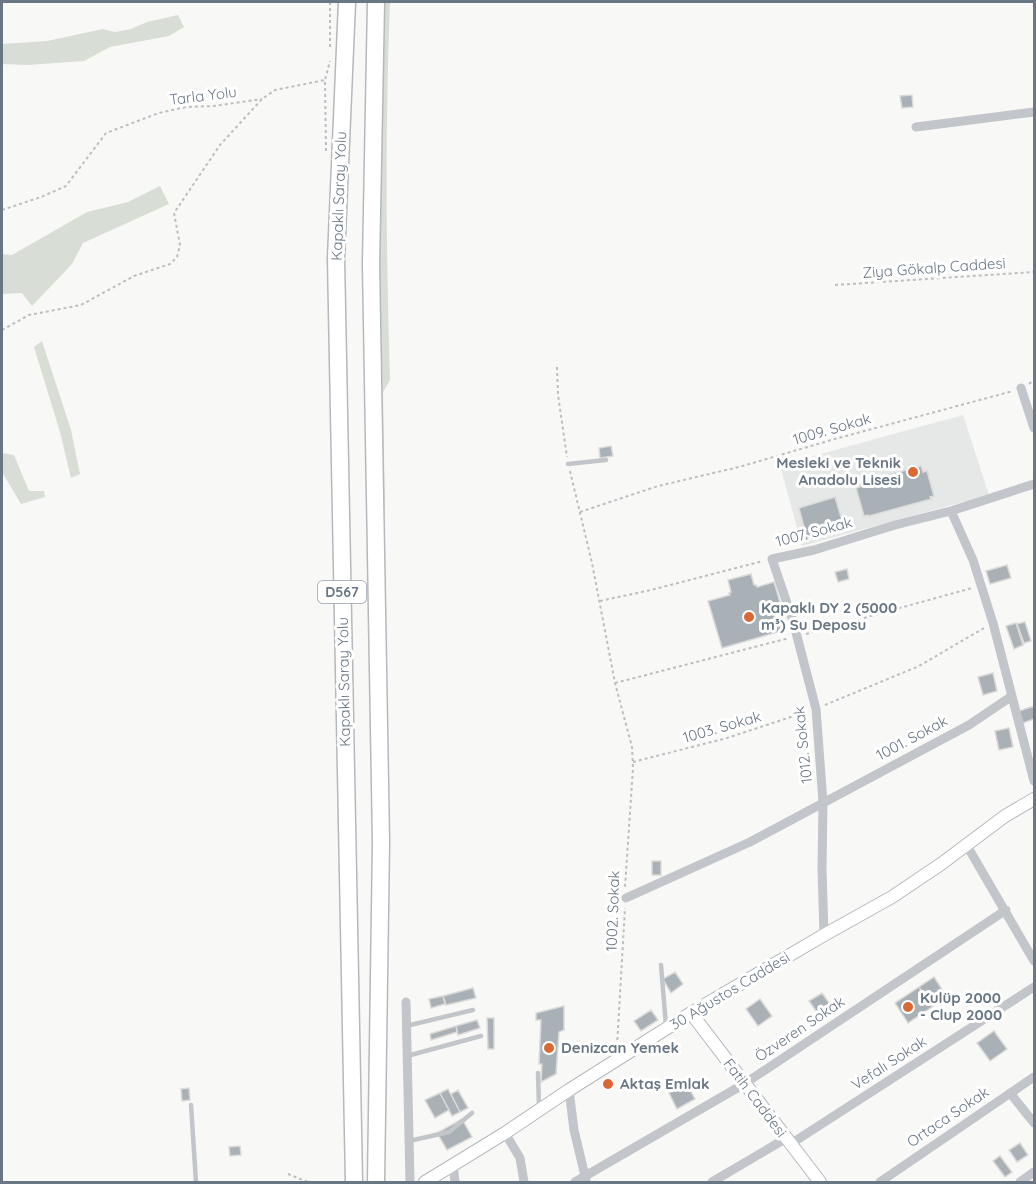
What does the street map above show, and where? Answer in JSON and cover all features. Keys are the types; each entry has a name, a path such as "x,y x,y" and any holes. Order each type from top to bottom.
{"highway":[{"name":"Kapaklı Saray Yolu","path":"347,2 336,258 354,1182"},
{"name":"D567","path":"376,2 371,264 381,842 376,1182"}],"street":[{"path":"916,127 1035,112"},
{"path":"1021,388 1035,428"},
{"name":"1007. Sokak","path":"772,559 814,550 895,525 951,511 1035,484"},
{"path":"951,511 973,560 993,623 1035,782"},
{"name":"1012. Sokak","path":"772,559 791,613 816,708 823,802 824,935"},
{"name":"1001. Sokak","path":"626,898 750,842 969,725 1012,696"},
{"name":"30 Ağustos Caddesi","path":"424,1182 505,1133 691,1013 892,897 1005,816 1035,799"},
{"path":"966,844 1035,961"},
{"name":"Özveren Sokak","path":"575,1182 586,1179 744,1084 1006,910"},
{"name":"Vefalı Sokak","path":"712,1182 787,1142 1035,987"},
{"path":"406,1002 410,1182"},
{"name":"Fatih Caddesi","path":"691,1013 787,1142 820,1182"},
{"name":"Ortaca Sokak","path":"880,1182 1035,1077"},
{"path":"569,1090 574,1130 586,1179"},
{"path":"1011,1093 1035,1123"},
{"path":"505,1133 520,1158 524,1182"},
{"path":"453,1164 455,1182"},
{"path":"1020,1182 1035,1172"}],"lane":[{"path":"568,464 606,460"},
{"path":"661,965 666,1029"},
{"path":"406,1026 473,1010"},
{"path":"406,1056 481,1036"},
{"path":"538,1073 540,1110"},
{"path":"191,1105 196,1182"},
{"path":"409,1141 449,1132 472,1113"}],"path":[{"path":"330,2 330,47"},
{"path":"326,151 325,80 331,58"},
{"path":"2,330 29,315 81,305 134,276 170,264 177,257 180,245 174,213 220,145 262,99 275,90 325,80"},
{"name":"Tarla Yolu","path":"2,210 66,186 106,133 159,113 186,107 214,106 262,99"},
{"name":"Ziya Gökalp Caddesi","path":"835,285 1035,272"},
{"name":"1002. Sokak","path":"557,367 558,395 568,464 600,601 615,683 632,747 633,762 625,876 626,898 615,1061"},
{"name":"1009. Sokak","path":"580,512 658,486 738,467 835,438 1021,388"},
{"name":"1007. Sokak","path":"600,601 772,559"},
{"name":"1003. Sokak","path":"633,762 727,738 816,708 920,666 993,623"},
{"path":"288,1174 308,1182"}],"shaded area":[{"path":"382,2 390,2 387,191 390,380 383,392 385,513 376,442"},
{"path":"178,15 184,27 169,36 110,47 84,61 28,65 2,64 2,44 47,41 103,29 115,32"},
{"path":"160,186 169,204 83,243 72,264 32,306 22,293 2,294 2,254 12,255 87,212 128,202"},
{"path":"42,341 71,430 80,474 71,478 60,432 34,347"},
{"name":"Mesleki ve Teknik Anadolu Lisesi","path":"963,415 989,495 802,546 780,465"},
{"path":"2,453 14,455 29,491 44,491 45,497 21,504 2,472"}],"building":[{"path":"912,95 913,107 902,108 900,96"},
{"path":"611,446 613,456 600,458 599,448"},
{"path":"921,466 923,472 927,471 934,496 930,497 931,499 864,516 856,488 860,487 859,483"},
{"path":"835,497 844,527 807,538 799,508"},
{"path":"1007,565 1011,578 990,584 986,571"},
{"path":"847,569 849,579 838,582 835,572"},
{"name":"Kapaklı DY 2 (5000 m³) Su Deposu","path":"751,574 754,585 757,587 774,582 788,629 722,648 708,601 730,595 728,580"},
{"path":"1025,622 1031,641 1024,643 1017,624"},
{"path":"1016,623 1023,645 1014,649 1006,626"},
{"path":"993,673 997,691 983,695 978,677"},
{"path":"1034,706 1034,719 1023,723 1019,711"},
{"path":"1009,728 1013,747 999,750 995,731"},
{"path":"652,861 661,861 661,875 652,875"},
{"path":"675,972 683,984 671,993 663,979"},
{"path":"934,977 947,997 932,1007 919,987"},
{"path":"919,987 932,1007 908,1023 895,1003"},
{"path":"473,988 476,998 446,1005 443,996"},
{"path":"822,993 834,1010 821,1018 809,1001"},
{"path":"443,996 445,1004 431,1008 429,999"},
{"path":"760,999 772,1016 758,1026 746,1009"},
{"name":"Denizcan Yemek","path":"564,1006 564,1030 559,1032 556,1074 541,1082 542,1064 539,1064 541,1020 536,1020 536,1013"},
{"path":"651,1010 658,1020 641,1031 634,1021"},
{"path":"487,1018 494,1018 494,1049 488,1049"},
{"path":"477,1020 480,1028 458,1035 456,1026"},
{"path":"456,1026 457,1032 431,1040 430,1034"},
{"path":"994,1031 1007,1049 990,1061 977,1043"},
{"path":"686,1083 695,1099 677,1109 669,1093"},
{"path":"189,1088 190,1100 182,1101 181,1089"},
{"path":"448,1089 460,1112 452,1116 440,1093"},
{"path":"458,1090 468,1108 460,1112 451,1094"},
{"path":"440,1093 449,1110 435,1118 425,1100"},
{"path":"462,1119 472,1137 447,1150 437,1133"},
{"path":"1020,1143 1028,1155 1017,1162 1009,1150"},
{"path":"240,1146 241,1155 230,1156 229,1147"},
{"path":"1000,1156 1012,1172 1005,1177 993,1161"}],"place":[{"name":"Mesleki ve Teknik Anadolu Lisesi","path":"913,472"},
{"name":"Kapaklı DY 2 (5000 m³) Su Deposu","path":"749,617"},
{"name":"Kulüp 2000 - Clup 2000","path":"908,1007"},
{"name":"Denizcan Yemek","path":"549,1048"},
{"name":"Aktaş Emlak","path":"608,1084"}]}
